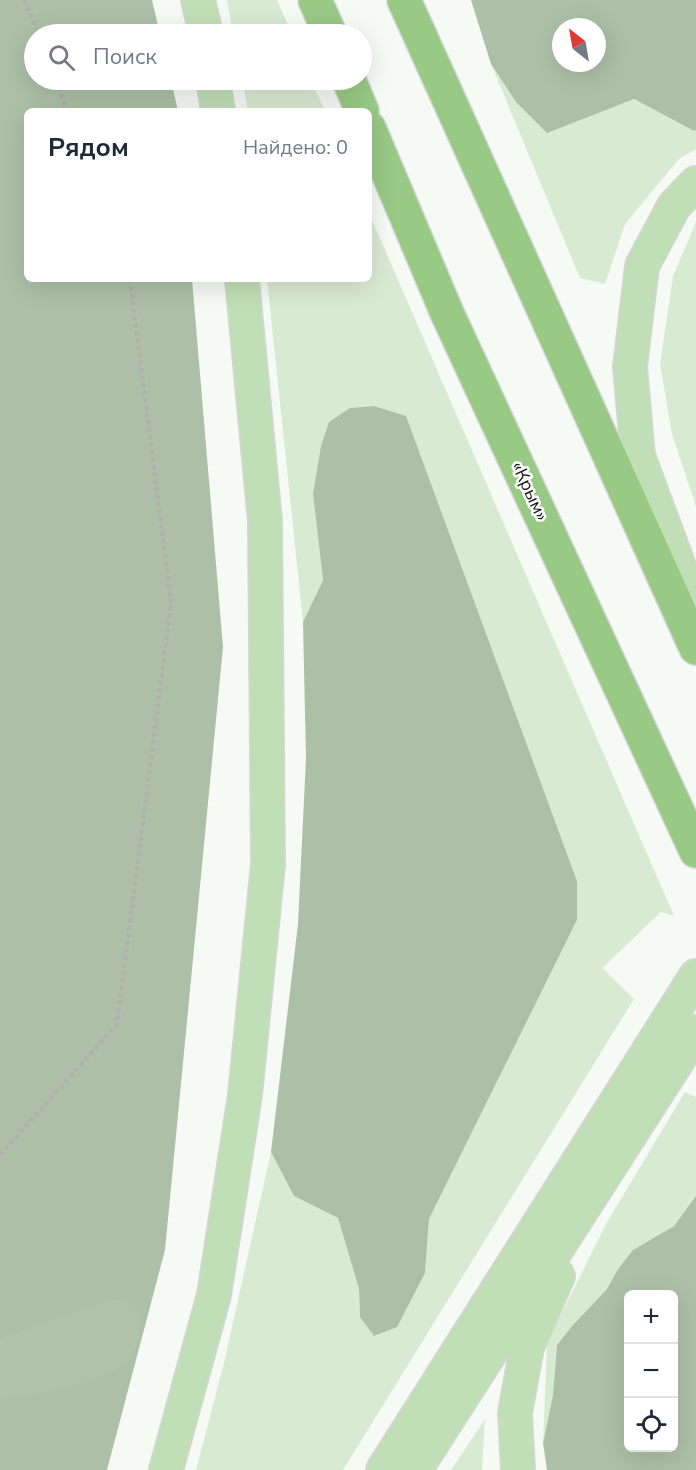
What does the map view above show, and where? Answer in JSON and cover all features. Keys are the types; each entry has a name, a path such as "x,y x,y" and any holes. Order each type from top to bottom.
{"highway":[{"path":"315,0 326,24"},
{"path":"404,0 696,648"},
{"path":"353,90 361,108"},
{"name":"«Крым»","path":"372,135 447,313 696,851"}],"main road":[{"path":"198,0 204,24"},
{"path":"215,90 218,108"},
{"path":"696,183 674,206 642,266 630,367 638,456 696,612"},
{"path":"166,1470 214,1295 245,1095 268,864 265,521 242,282"},
{"path":"383,1470 696,976"},
{"path":"415,1470 696,1032"},
{"path":"518,1470 514,1413 527,1347 598,1182"}],"path":[{"path":"24,0 35,24"},
{"path":"59,90 66,108"},
{"path":"0,1155 117,1024 171,603 129,282"}],"shaded area":[{"path":"0,0 152,0 158,24 24,24 24,90 173,90 177,108 24,108 24,282 192,282 223,647 165,1250 107,1470 0,1470"},
{"path":"227,0 277,0 288,24 231,24"},
{"path":"471,0 696,0 696,130 634,99 547,133 516,102 491,64"},
{"path":"491,64 516,102 613,106 634,99 696,130 696,149 679,159 625,224 605,284 580,278"},
{"path":"244,90 316,90 324,108 247,108"},
{"path":"372,220 674,916 661,912 602,968 634,999 343,1470 196,1470 224,1363 271,1152 294,1196 338,1218 359,1289 360,1317 425,1273 429,1219 577,920 577,881 405,416 374,406 350,408 313,494 323,580 303,622 267,282 372,282"},
{"path":"696,222 696,506 672,434 660,364 673,276"},
{"path":"374,406 406,416 577,881 577,920 429,1219 425,1273 397,1327 374,1336 360,1317 359,1289 338,1218 294,1196 271,1152 298,924 306,758 303,622 323,580 313,494 321,446 329,422 350,408"},
{"path":"685,1092 696,1097 696,1196 674,1226 633,1250 618,1269 607,1289 557,1345 553,1395 543,1443 547,1343 606,1224"},
{"path":"696,1196 696,1470 547,1470 543,1443 553,1395 557,1345 607,1289 618,1269 633,1250 674,1226"},
{"path":"110,1300 133,1302 142,1320 136,1347 128,1363 91,1380 54,1391 0,1400 0,1338"},
{"path":"485,1419 482,1470 451,1470"}]}
